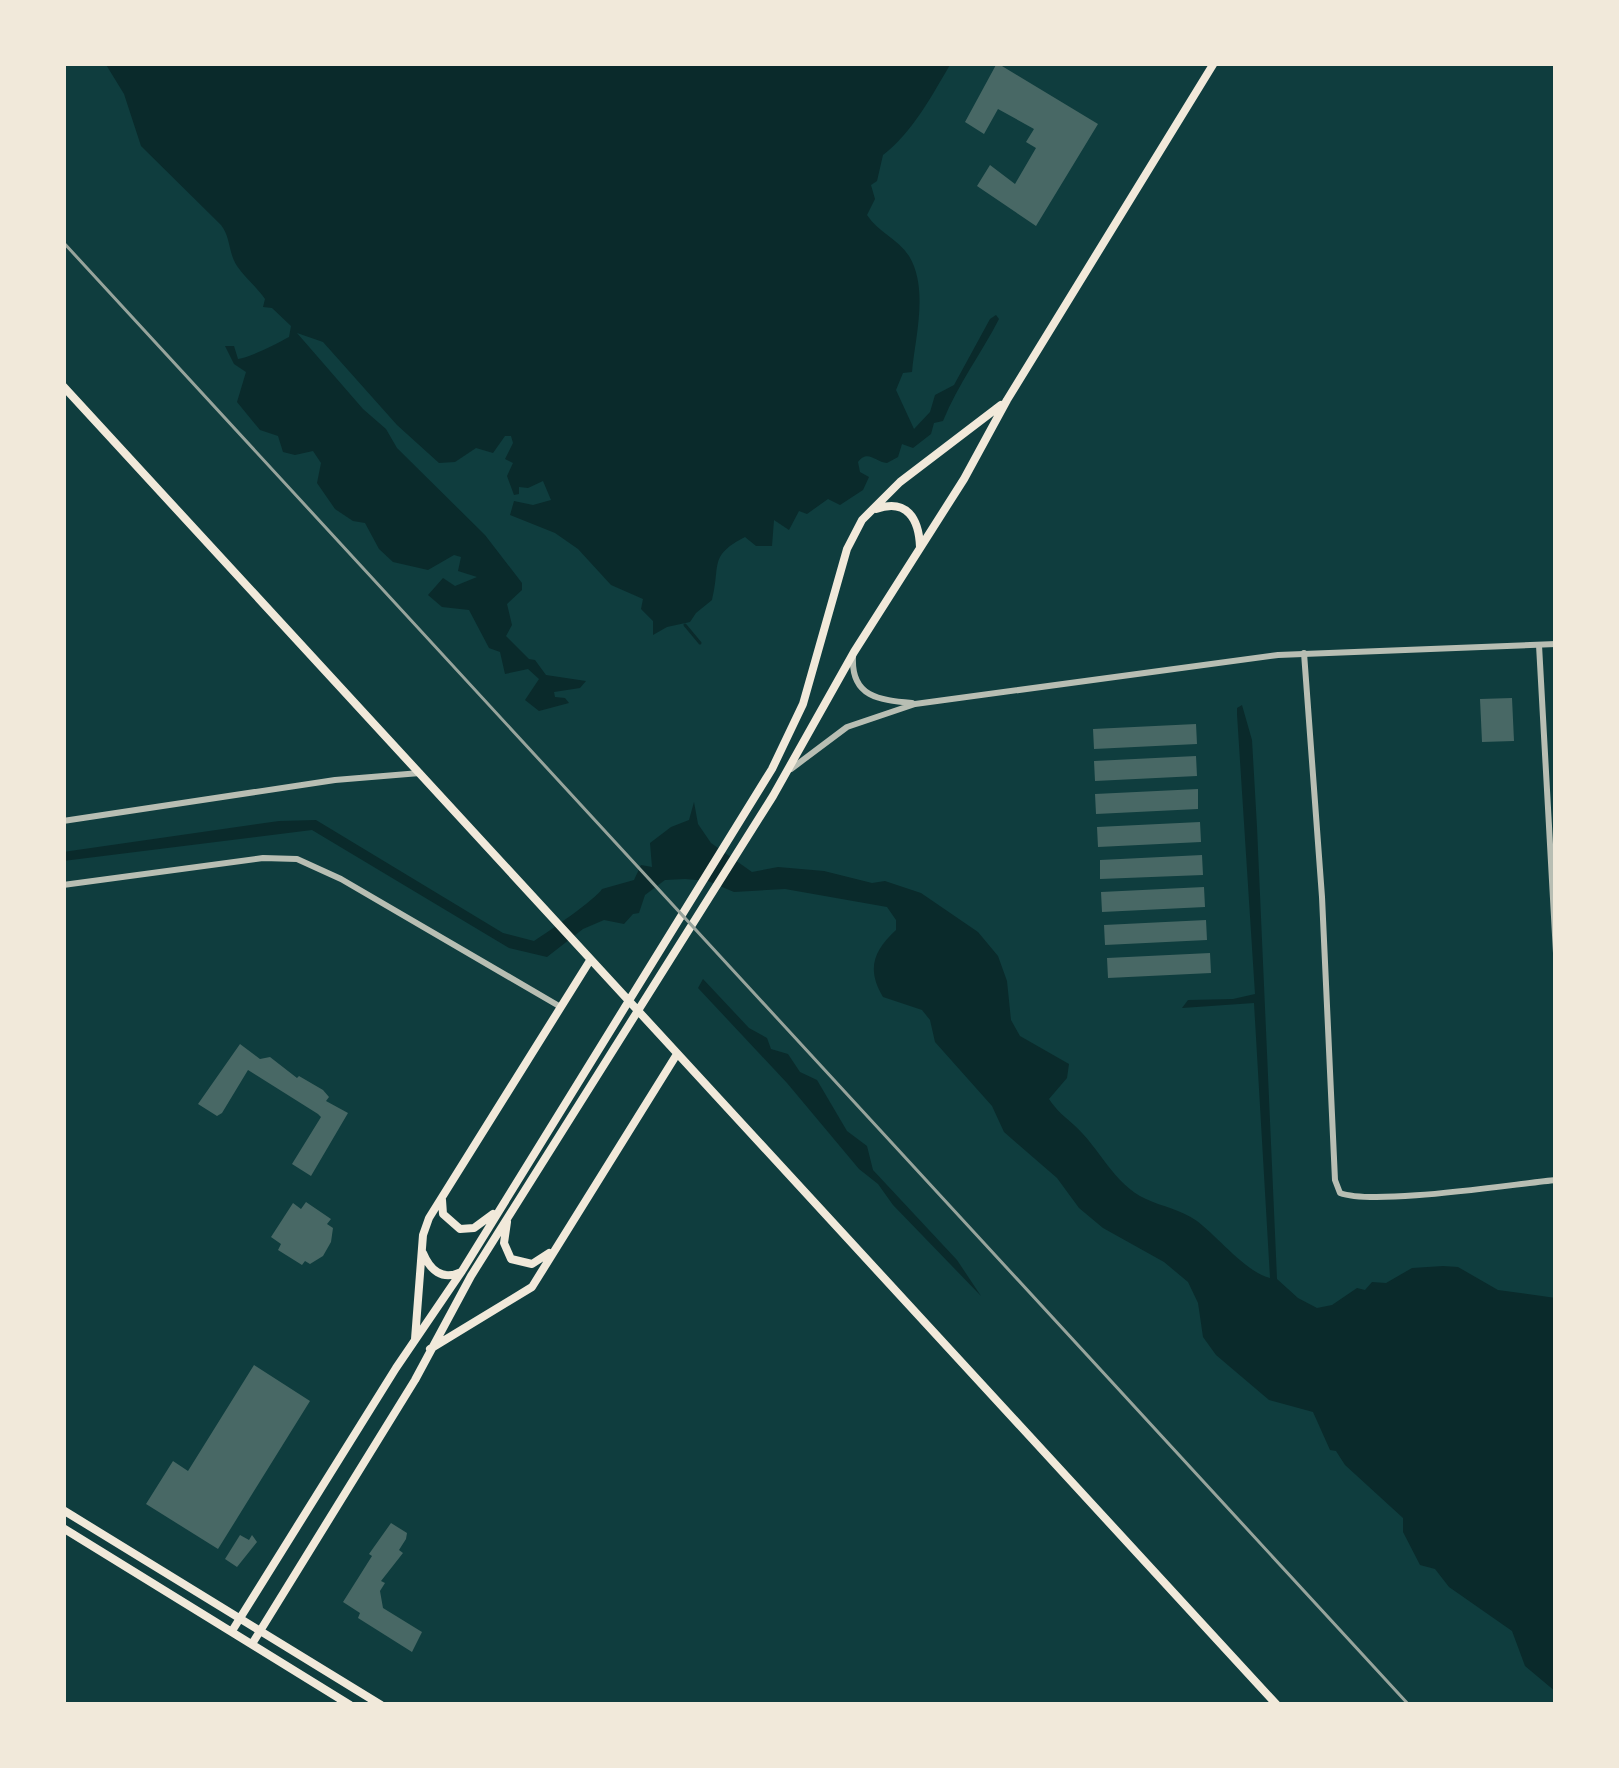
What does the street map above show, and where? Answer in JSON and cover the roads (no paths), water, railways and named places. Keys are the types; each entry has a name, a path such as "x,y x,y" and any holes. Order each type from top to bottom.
{"main road":[{"path":"252,1644 1214,63"},
{"path":"63,386 1277,1705"},
{"path":"232,1631 761,789 803,704 848,549 870,511 900,482 1007,400"},
{"path":"870,511 890,505 908,510 917,522 920,549"},
{"path":"416,1343 425,1226 589,962"},
{"path":"428,1350 524,1294 537,1281 677,1054"},
{"path":"443,1192 443,1214 460,1229 474,1228 499,1210"},
{"path":"509,1216 504,1243 516,1262 536,1262 555,1248"},
{"path":"422,1252 439,1274 462,1271"},
{"path":"416,1343 428,1350"},
{"path":"63,1510 381,1705"},
{"path":"63,1528 350,1705"}],"street":[{"path":"784,776 847,727 916,704 1304,652 1556,644"},
{"path":"1539,645 1556,953"},
{"path":"854,652 853,675 863,693 916,704"},
{"path":"1304,652 1335,1180 1340,1193 1352,1197 1437,1192 1556,1180"},
{"path":"63,821 316,782 420,773"},
{"path":"63,885 263,859 297,859 341,879 559,1006"}],"water":[{"path":"105,63 951,63 913,124 883,155 877,181 871,185 875,199 867,215 909,256 915,269 919,314 912,372 903,373 896,390 914,429 930,412 935,395 954,385 990,319 996,315 999,319 943,421 934,423 931,434 913,448 902,444 898,457 887,463 862,458 860,472 869,477 863,490 840,505 828,499 807,514 799,511 789,530 774,520 772,546 756,546 745,537 733,544 718,562 712,600 690,622 653,635 653,621 641,609 643,599 611,585 578,549 555,533 510,515 514,501 533,505 551,500 543,481 519,487 519,494 514,495 507,476 513,463 505,459 513,443 511,436 505,436 493,453 476,448 455,462 439,463 397,425 323,342 297,333 386,429 397,448 485,535 522,583 522,590 507,604 512,625 506,636 546,675 586,681 580,688 554,692 569,703 539,711 525,700 539,679 528,669 505,674 500,652 489,648 469,610 442,607 428,595 443,578 455,586 477,577 458,571 461,557 454,555 428,570 393,562 379,549 365,523 335,509 317,483 321,463 313,451 283,452 278,436 260,430 237,402 246,372 234,364 225,346 234,346 238,359 243,358 289,337 291,326 272,308 263,307 265,299 237,266 221,225 141,146 124,94"},
{"path":"1242,705 1252,740 1277,1279 1317,1308 1332,1305 1357,1288 1365,1290 1372,1282 1386,1283 1412,1268 1443,1266 1458,1267 1498,1290 1556,1298 1556,1692 1525,1666 1512,1631 1449,1587 1435,1569 1420,1565 1403,1532 1403,1518 1330,1450 1313,1412 1269,1400 1216,1355 1203,1337 1198,1303 1188,1282 1079,1208 1057,1178 1004,1132 992,1106 935,1042 930,1020 922,1010 883,997 874,969 882,945 896,930 896,920 887,907 785,889 734,892 708,881 665,880 645,895 639,913 624,924 604,920 583,929 547,957 509,948 312,830 63,861 63,852 279,821 316,820 503,933 534,941 602,889 634,880 641,865 652,867 650,843 689,820 694,802 698,824 711,843 752,872 778,867 824,871 872,883 885,881 921,893 978,932 998,956 1007,981 1011,1020 1020,1036 1069,1064 1067,1078 1049,1099 1055,1107 1134,1192 1191,1217 1242,1262 1270,1278 1254,1003 1182,1008 1188,1000 1255,994 1237,714"},
{"path":"703,979 749,1028 767,1038 771,1049 788,1054 800,1072 817,1080 847,1131 867,1146 873,1170 957,1260 981,1296 859,1169 698,988"}],"waterway":[{"path":"685,625 700,643"}],"railway":[{"path":"63,242 1409,1705"}]}
